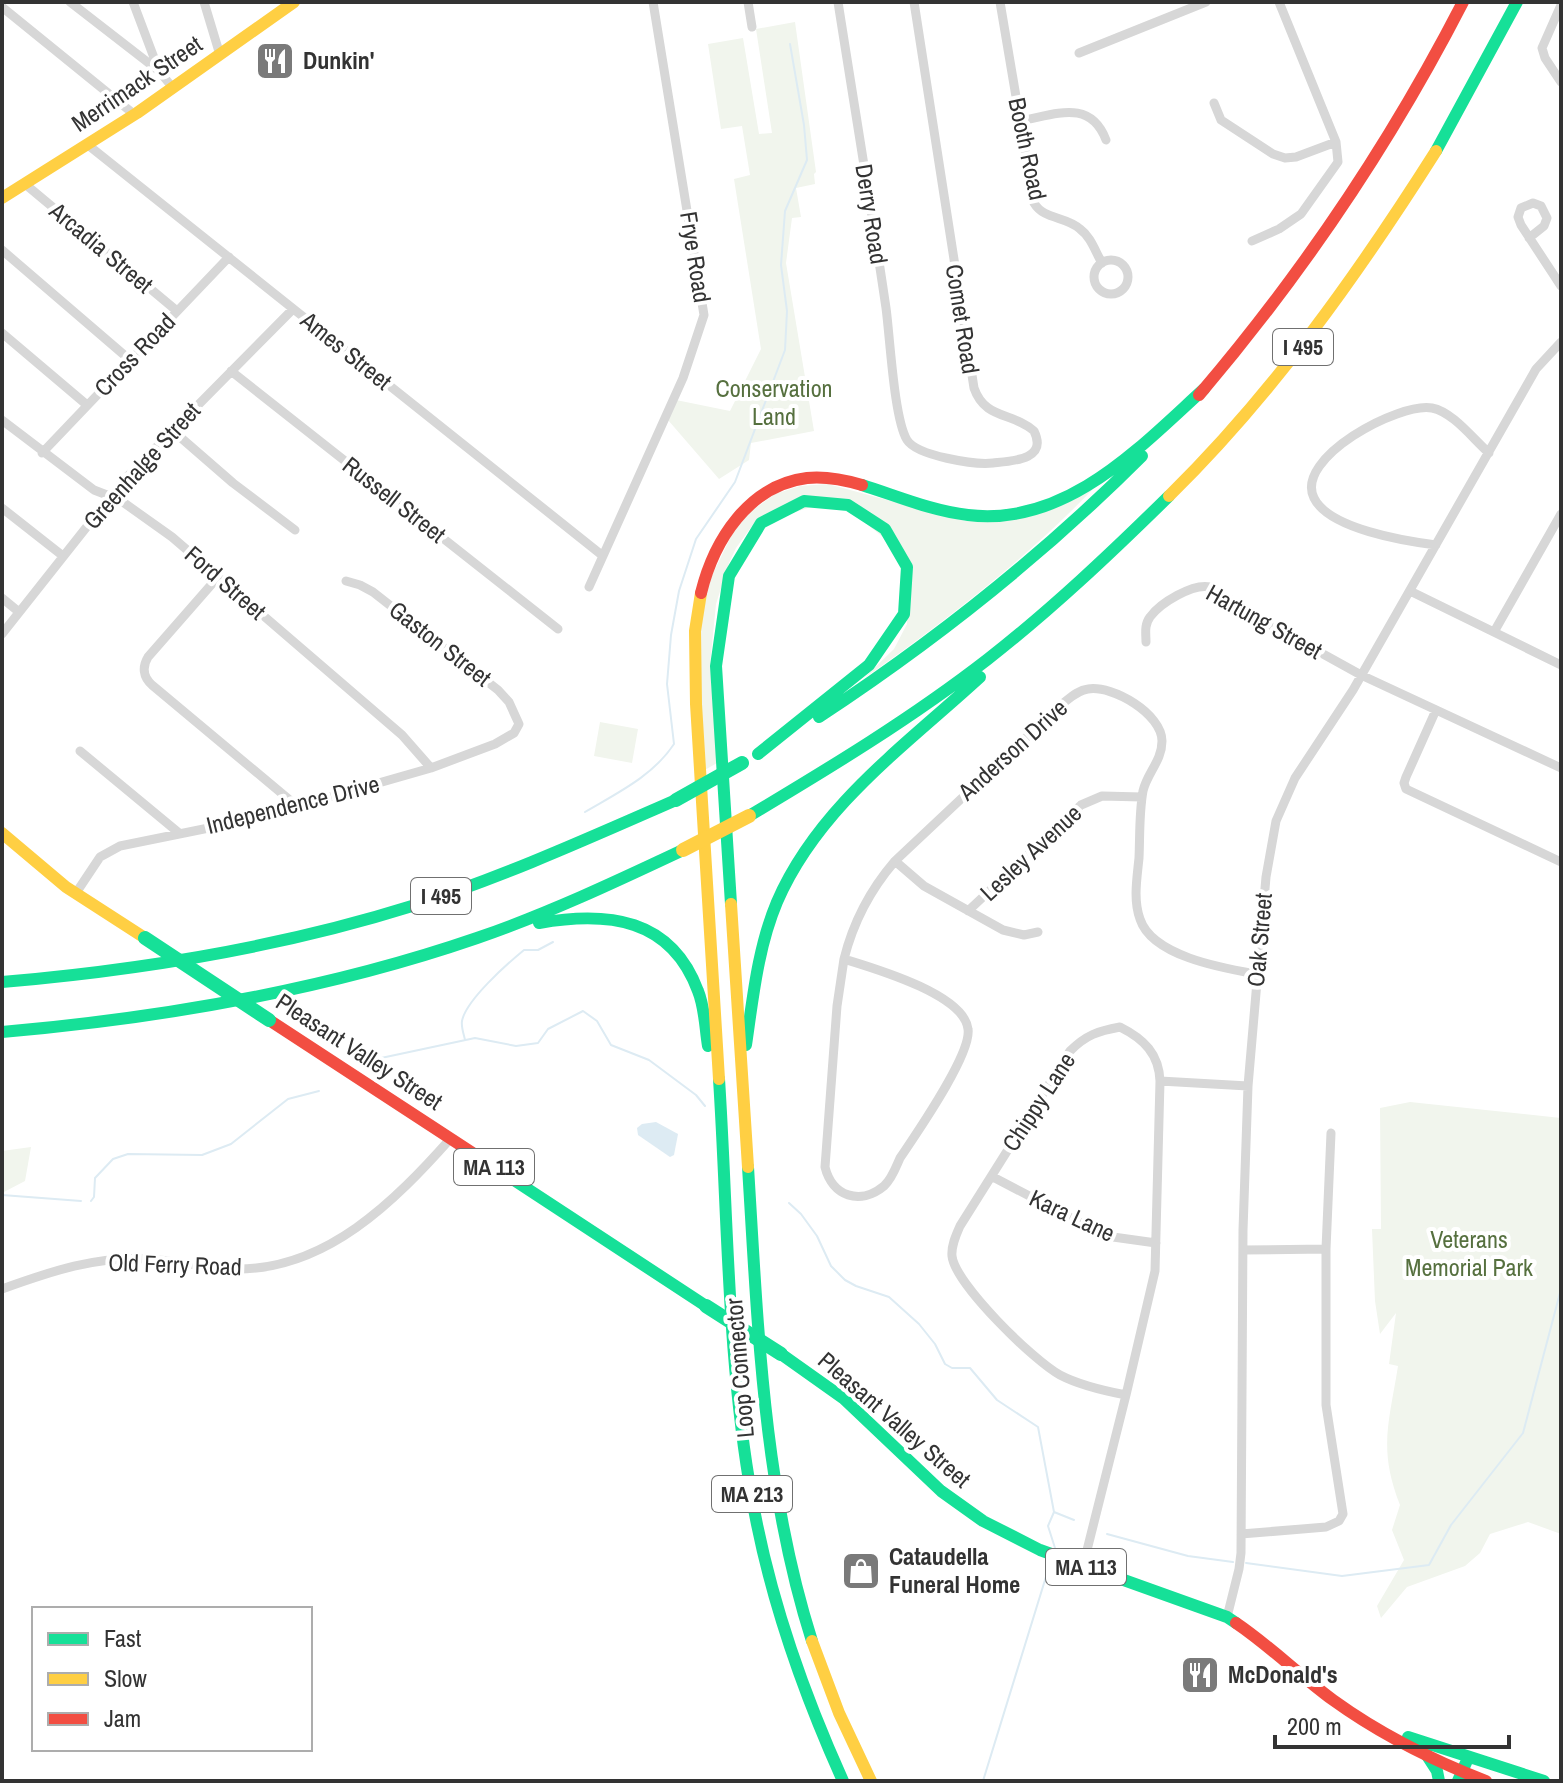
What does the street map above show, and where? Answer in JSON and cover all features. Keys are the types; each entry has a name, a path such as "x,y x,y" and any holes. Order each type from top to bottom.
{"main road":[{"name":"I 495","path":"2,982 145,967 313,934 467,887 676,800 758,754 883,675 999,588 1113,486 1204,389 1274,307 1360,184 1421,83 1463,2"},
{"name":"I 495","path":"2,1032 71,1027 199,1010 319,984 476,938 586,895 683,850 749,816 885,733 1019,636 1079,585 1201,467 1284,371 1402,210 1458,116 1517,2"},
{"name":"Merrimack Street","path":"2,198 135,115 290,3"},
{"path":"726,1194 695,656 697,615 703,585 723,536 738,514 762,493 789,482 822,478 862,485 938,512 982,516 1021,513 1046,506 1109,471 1204,389"},
{"path":"742,1079 716,682 716,641 722,598 742,545 760,523 778,510 810,500 859,509 881,523 901,549 909,579 907,608 901,626 883,652 869,665 758,754"},
{"path":"742,1079 761,952 778,900 798,861 830,817 1019,636"},
{"name":"Pleasant Valley Street","path":"2,833 76,893 781,1354 843,1398 968,1513 1018,1541 1227,1617 1336,1702 1426,1754 1471,1773 1544,1781"},
{"path":"476,938 560,919 592,916 638,925 671,945 687,967 699,992 726,1194"},
{"name":"Loop Connector","path":"742,1079 762,1394 775,1496 803,1611 823,1673 871,1781"},
{"name":"Loop Connector","path":"726,1194 731,1306 741,1417 762,1543 782,1623 805,1693 843,1781"},
{"name":"Pleasant Valley Street","path":"1380,1729 1471,1773"},
{"path":"1426,1754 1437,1771 1439,1781"}],"street":[{"path":"70,2 159,71 173,88"},
{"path":"133,2 159,71"},
{"path":"204,2 220,55"},
{"name":"Frye Road","path":"589,587 683,378 704,315 653,2"},
{"path":"748,2 752,27"},
{"name":"Derry Road","path":"838,2 901,426"},
{"name":"Comet Road","path":"901,426 908,442 916,449 971,462 1025,459 1037,445 1031,428 986,408 974,388 914,2"},
{"name":"Booth Road","path":"1000,2 1034,203 1046,215 1065,220 1081,229 1102,263"},
{"path":"1079,53 1179,7 1206,2"},
{"path":"1252,241 1279,229 1301,214 1336,166 1339,157 1336,142 1279,2"},
{"path":"1561,5 1542,48 1561,82"},
{"path":"2,7 135,115"},
{"path":"1214,103 1221,120 1273,154 1285,158 1336,142"},
{"path":"1019,121 1080,113 1096,121 1106,140"},
{"name":"Ames Street","path":"88,145 603,556"},
{"name":"Arcadia Street","path":"25,184 177,311"},
{"path":"1529,238 1561,286"},
{"path":"2,250 130,360"},
{"name":"Cross Road","path":"42,453 229,257"},
{"name":"Greenhalge Street","path":"2,634 110,497 293,309"},
{"path":"2,333 87,405"},
{"name":"Oak Street","path":"1227,1617 1239,1569 1241,1534 1243,1250 1248,1086 1267,862 1282,804 1361,675 1536,369 1561,342"},
{"name":"Russell Street","path":"231,371 558,629"},
{"path":"1436,545 1373,533 1349,525 1323,509 1313,498 1311,489 1316,472 1337,448 1362,428 1427,407 1439,410 1489,453"},
{"name":"Ford Street","path":"2,420 94,490 120,500 142,514 402,735 431,768"},
{"path":"172,430 233,483 295,530"},
{"path":"2,508 63,556"},
{"path":"1494,632 1561,514"},
{"path":"218,577 148,657 144,665 145,676 298,807"},
{"name":"Gaston Street","path":"346,581 360,585 385,601 498,690 509,702 519,724"},
{"name":"Hartung Street","path":"1146,642 1146,626 1151,616 1190,587 1201,585 1218,591 1267,623 1361,675"},
{"path":"1410,591 1561,665"},
{"path":"2,598 19,612"},
{"path":"1361,675 1561,768"},
{"name":"Anderson Drive","path":"844,959 906,981 939,997 957,1010 967,1022 968,1029 961,1057 893,1174 884,1186 852,1197 836,1190 825,1167 837,1006 844,959 849,937 876,884 895,861 1062,704 1089,688 1133,702 1152,717 1162,735 1161,752 1145,783 1142,797 1136,898 1138,916 1147,933 1164,947 1188,957 1256,974"},
{"path":"1436,710 1406,777 1406,789 1561,862"},
{"name":"Independence Drive","path":"76,893 92,866 110,850 298,807 431,768 505,739 514,733 519,724"},
{"path":"80,751 179,833"},
{"name":"Lesley Avenue","path":"968,911 1081,805 1102,796 1142,797"},
{"path":"895,861 916,880 1014,934 1038,932"},
{"name":"Chippy Lane","path":"1083,1566 1126,1395 1155,1271 1159,1072 1152,1051 1120,1027 1096,1031 1070,1051 956,1236 952,1257 958,1275 1041,1362 1069,1379 1126,1395"},
{"path":"1160,1081 1248,1086"},
{"path":"1241,1534 1326,1527 1339,1521 1343,1514 1326,1405 1326,1249 1331,1133"},
{"name":"Old Ferry Road","path":"2,1289 67,1266 86,1263 147,1258 235,1269 268,1266 302,1256 347,1236 367,1222 421,1172 451,1138"},
{"name":"Kara Lane","path":"993,1177 1106,1236 1156,1243"},
{"path":"1243,1250 1326,1249"}],"green space":[{"name":"Conservation Land","path":"795,22 816,172 815,184 796,188 801,217 792,218 786,263 814,431 751,443 749,460 719,479 668,420 676,400 730,411 761,349 734,179 750,175 742,126 721,129 708,44 743,38 759,134 772,133 756,29"},
{"path":"828,484 965,521 1093,489 982,590 863,679 894,649 907,624 905,555 836,499 752,526 729,563 716,604 710,664 717,763 703,771 697,664 703,594 739,520 775,494 800,486"},
{"path":"600,722 638,729 632,763 594,756"},
{"name":"Veterans Memorial Park","path":"1410,1102 1561,1118 1561,1534 1528,1522 1490,1534 1480,1553 1465,1566 1407,1587 1381,1618 1377,1606 1404,1560 1392,1530 1400,1505 1387,1451 1398,1366 1389,1364 1396,1313 1380,1334 1375,1301 1372,1229 1381,1229 1380,1108"},
{"path":"31,1147 25,1181 2,1193 2,1151"}],"shaded area":[{"path":"656,1122 678,1134 674,1155 670,1157 638,1135 637,1128 642,1124"}],"waterway":[{"path":"585,812 645,775 674,744 667,684 679,591 696,539 735,482 785,350 787,311 781,265 785,211 807,160 790,44"},
{"path":"465,1040 462,1021 479,993 524,950 538,950 553,942"},
{"path":"367,1061 475,1038 516,1046 538,1043 548,1029 583,1011 597,1021 611,1045 649,1060 696,1095 705,1106"},
{"path":"91,1201 95,1178 113,1159 128,1154 202,1155 231,1144 288,1099 319,1091"},
{"path":"2,1195 81,1201"},
{"path":"789,1203 801,1214 817,1236 831,1266 845,1280 889,1297 919,1324 935,1344 945,1364 952,1368 970,1368 997,1400 1038,1427 1054,1512 1074,1520"},
{"path":"1246,1563 1342,1576 1429,1565 1451,1525 1523,1433 1561,1289"},
{"path":"1054,1512 1048,1526 1055,1548"},
{"path":"1107,1534 1188,1556 1233,1562"},
{"path":"983,1781 1049,1567"}],"traffic: fast":[{"path":"1436,151 1517,2"},
{"path":"862,485 928,507 968,515 1004,515 1037,509 1069,496 1098,479 1127,458 1204,389"},
{"path":"819,717 905,658 987,595 1066,528 1142,456"},
{"path":"749,816 901,722 988,659 1081,580 1169,496"},
{"path":"731,904 716,666 729,576 761,523 804,501 848,505 885,529 907,567 904,614 869,665 758,754"},
{"path":"746,1045 765,937 777,902 794,868 816,836 866,779 980,677"},
{"path":"676,800 742,763"},
{"path":"2,982 157,964 260,945 362,921 479,883 676,800"},
{"path":"2,1032 182,1010 242,1000 360,973 503,929 683,850"},
{"path":"539,923 589,918 613,920 654,934 671,948 686,967 700,998 708,1046"},
{"path":"145,938 269,1020"},
{"path":"719,1079 733,1341 752,1498 788,1642 843,1781"},
{"path":"491,1165 706,1306"},
{"path":"748,1167 760,1347 773,1466 796,1583 812,1641"},
{"path":"706,1306 781,1354"},
{"path":"781,1354 843,1398 941,1491 983,1521 1040,1550 1227,1617 1236,1623"},
{"path":"1408,1737 1544,1781"},
{"path":"1426,1754 1437,1771 1439,1781"},
{"path":"1458,1781 1468,1758"}],"traffic: slow":[{"path":"2,198 137,113 294,2"},
{"path":"1169,496 1279,374 1345,287 1436,151"},
{"path":"701,593 695,631 696,704 719,1079"},
{"path":"683,850 749,816"},
{"path":"2,833 66,887 145,938"},
{"path":"731,904 748,1167"},
{"path":"812,1641 839,1713 871,1781"}],"traffic: jam":[{"path":"1199,395 1274,302 1343,206 1406,106 1463,2"},
{"path":"701,593 725,535 751,503 768,491 807,478 835,479 862,485"},
{"path":"269,1020 491,1165"},
{"path":"1236,1623 1333,1700 1369,1724 1426,1755 1486,1781"}],"place":[{"name":"Dunkin'","path":"275,61"},
{"name":"Cataudella Funeral Home","path":"861,1571"},
{"name":"McDonald's","path":"1200,1675"}]}
